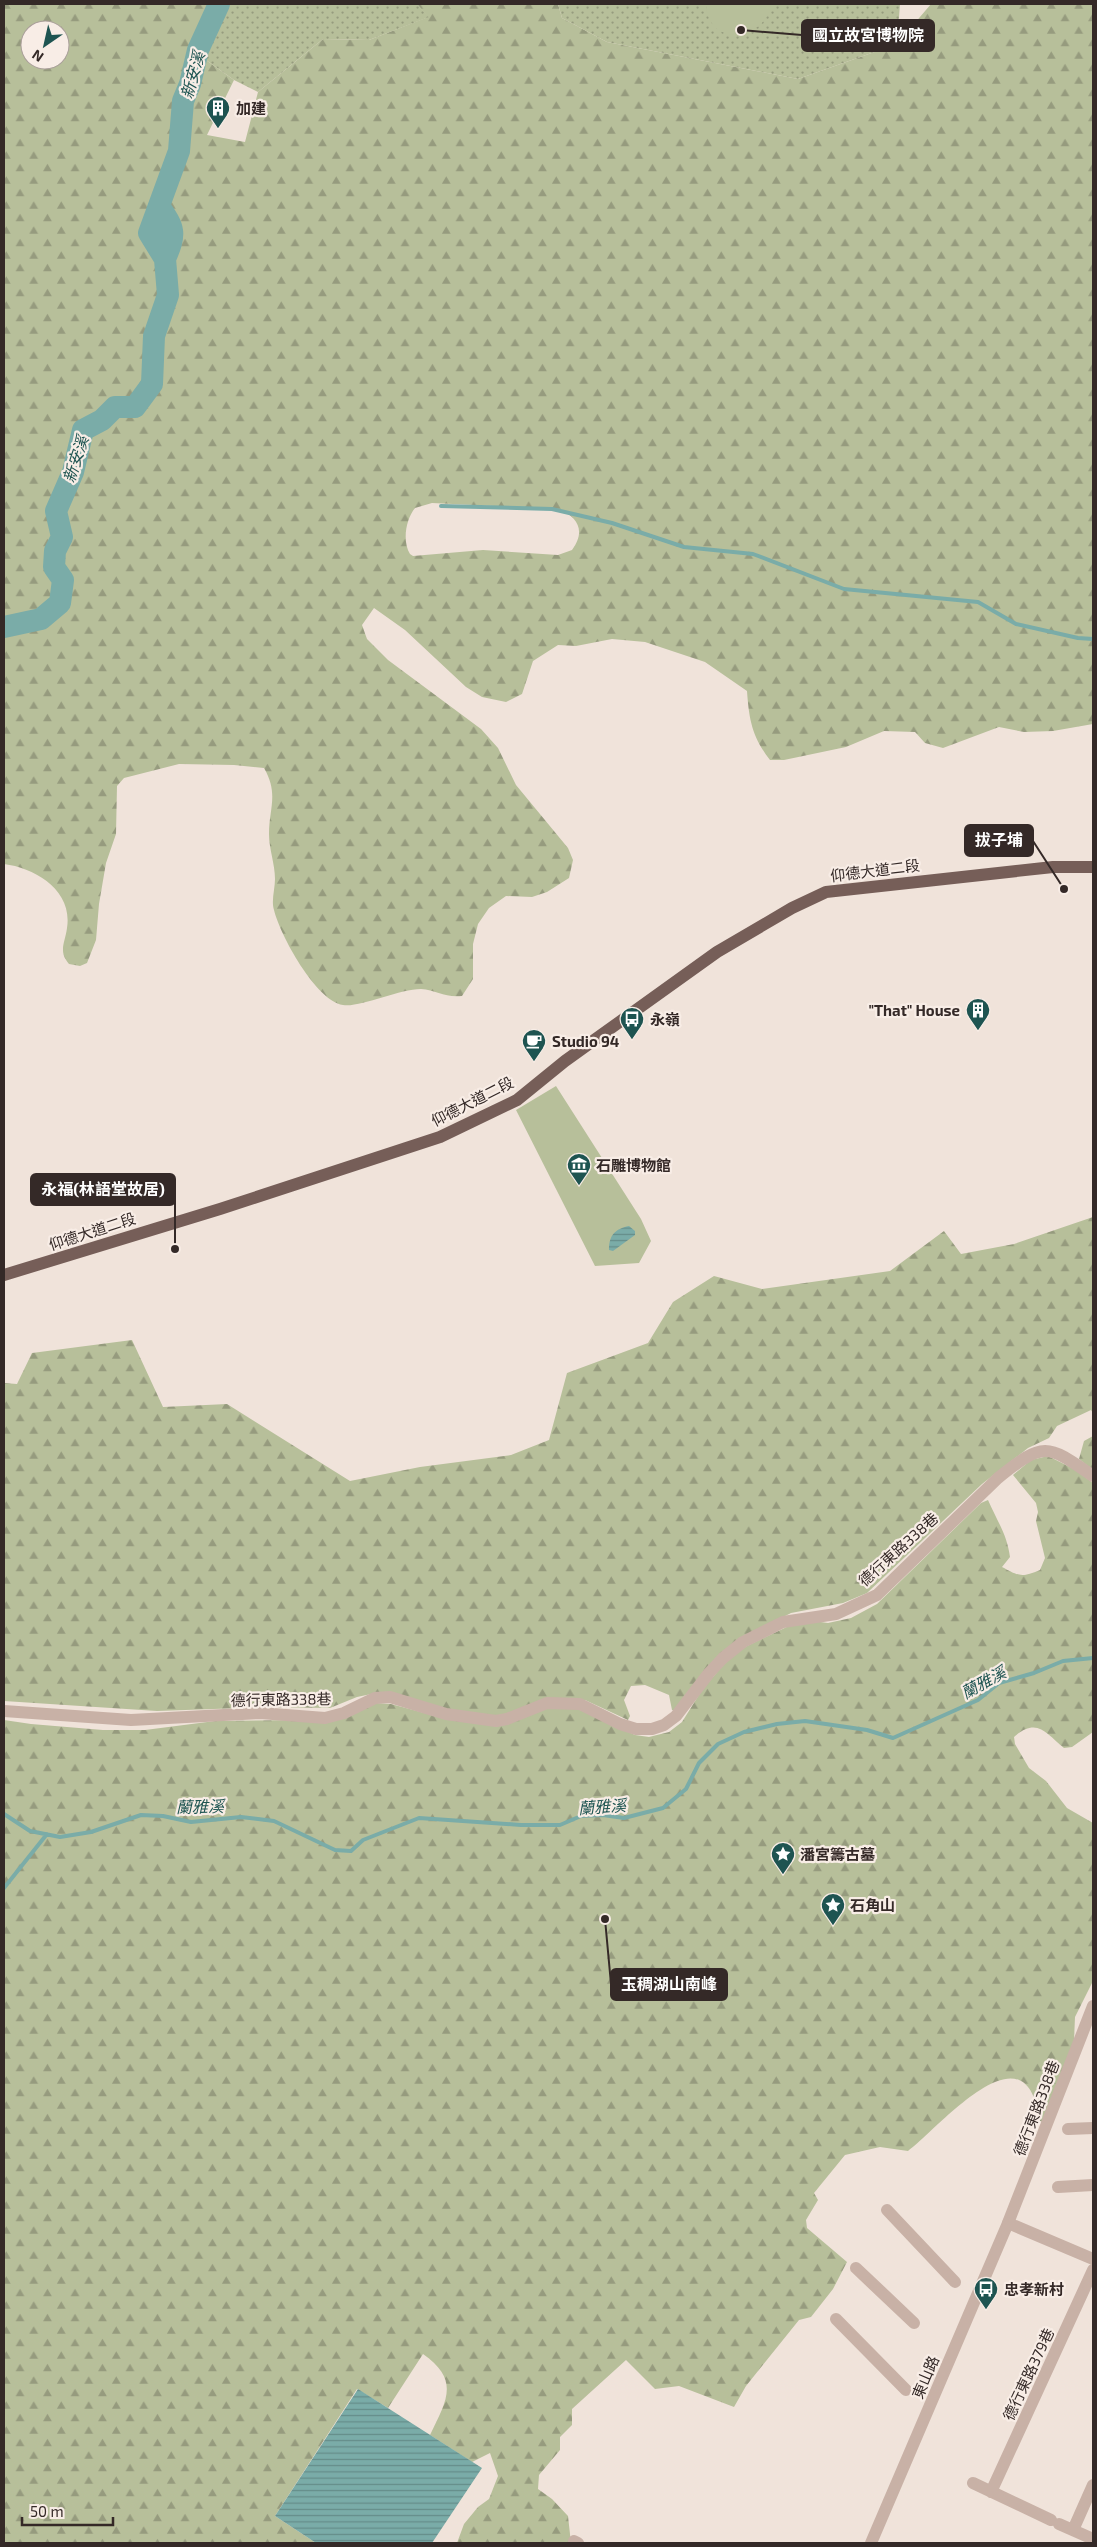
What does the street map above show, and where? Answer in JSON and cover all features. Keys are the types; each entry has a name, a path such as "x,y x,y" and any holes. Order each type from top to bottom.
{"main road":[{"name":"仰德大道二段","path":"4,1275 220,1209 440,1137 517,1100 565,1061 717,952 763,924 826,892 1053,867 1093,866"}],"street":[{"name":"德行東路338巷","path":"4,1711 131,1720 260,1713 326,1718 344,1713 375,1698 390,1697 446,1714 496,1721 507,1719 547,1703 580,1704 620,1724 636,1729 652,1729 664,1725 676,1716 709,1673 723,1658 743,1642 783,1622 836,1614 877,1595 1019,1460 1044,1450 1052,1451 1065,1456 1093,1476"},
{"name":"德行東路338巷","path":"1008,2223 1093,2006"},
{"path":"1068,2129 1093,2128"},
{"path":"1058,2187 1093,2185"},
{"path":"887,2210 955,2282"},
{"path":"1008,2223 1093,2259"},
{"name":"東山路","path":"871,2543 1008,2223"},
{"path":"856,2268 914,2323"},
{"name":"德行東路379巷","path":"991,2492 1093,2270"},
{"path":"836,2319 906,2390"},
{"path":"974,2483 1093,2539"},
{"path":"1073,2530 1093,2485"}],"green space":[{"path":"4,4 223,4 199,55 234,80 207,135 245,142 258,92 323,39 369,40 428,17 417,4 558,4 562,18 607,42 798,79 897,44 931,4 1093,4 1093,724 1053,731 1024,732 999,727 943,748 925,743 915,732 884,731 846,747 784,760 770,760 755,735 747,691 705,662 645,642 612,639 576,646 558,645 533,661 522,694 506,702 482,697 466,687 405,630 374,608 362,625 367,639 388,660 481,729 498,748 516,785 568,848 573,860 569,878 547,892 532,897 506,896 489,908 478,924 473,944 473,979 462,996 451,996 421,989 402,992 359,1004 343,1005 333,1001 311,980 291,950 273,906 275,873 269,834 272,793 269,777 264,768 234,765 179,764 124,778 117,786 116,834 106,863 99,904 96,940 87,963 80,966 69,964 64,955 63,947 67,928 67,915 64,903 58,892 39,876 16,866 4,864","holes":["432,503 559,509 575,520 578,525 579,537 572,550 558,555 483,550 413,556 410,554 406,543 407,524 415,508"]},
{"path":"223,4 417,4 429,17 369,40 323,39 258,92 234,80 199,55"},
{"path":"558,4 900,4 897,44 798,79 607,42 562,18"},
{"path":"706,4 771,4 767,16 759,25 749,32 738,34 726,33 716,28 709,19"},
{"path":"556,1086 641,1219 651,1241 639,1263 595,1266 516,1110"},
{"path":"1093,1217 1093,1413 1091,1410 1057,1426 1049,1438 1028,1448 982,1484 867,1593 843,1603 791,1613 735,1642 676,1710 672,1710 669,1695 645,1685 631,1686 624,1700 630,1716 628,1720 585,1700 494,1717 449,1710 376,1693 357,1697 330,1708 267,1707 157,1711 4,1701 4,1383 17,1384 32,1353 132,1340 163,1407 227,1404 350,1481 420,1467 511,1455 549,1440 567,1373 648,1343 673,1302 714,1276 762,1289 890,1271 944,1231 961,1254 1014,1244"},
{"path":"1093,1436 1093,1470 1079,1459 1084,1441"},
{"path":"1048,1456 1076,1470 1093,1483 1093,1732 1072,1747 1064,1748 1047,1733 1036,1728 1022,1731 1014,1737 1015,1744 1029,1768 1046,1781 1067,1808 1093,1823 1093,1981 1075,2017 1074,2041 1042,2122 1039,2120 1031,2092 1018,2080 1001,2080 981,2089 960,2105 908,2151 880,2147 845,2155 814,2193 818,2200 806,2220 807,2228 847,2262 833,2289 811,2317 799,2320 746,2386 734,2407 679,2386 655,2389 626,2360 572,2409 572,2425 560,2437 560,2450 539,2475 538,2489 552,2499 568,2516 571,2543 457,2543 464,2524 478,2507 489,2499 498,2476 490,2453 472,2462 430,2435 445,2401 447,2391 442,2373 423,2354 388,2408 357,2389 275,2516 316,2543 4,2543 4,1720 103,1730 145,1730 215,1721 301,1720 376,1703 391,1704 443,1718 498,1726 544,1708 578,1709 635,1735 649,1737 669,1732 682,1722 702,1690 730,1657 747,1646 793,1624 813,1621 828,1623 851,1618 877,1604 981,1503 988,1500 1007,1541 1010,1557 1002,1567 1020,1575 1040,1570 1045,1558 1036,1521 1038,1512 1036,1503 1013,1475 1031,1460"}],"water":[{"path":"629,1226 635,1231 635,1235 613,1251 609,1250 610,1240 614,1234 620,1229"},
{"path":"358,2389 482,2468 432,2543 316,2543 275,2516"}],"waterway":[{"name":"新安溪","path":"4,627 41,619 60,603 63,580 54,567 55,551 62,537 56,511 73,472 83,430 102,420 115,407 135,407 152,384 154,336 168,295 165,259 149,233 179,151 183,101 190,84 198,50 219,4"},
{"name":"新安溪","path":"159,206 168,220 172,231 171,243 165,259"},
{"path":"441,506 552,509 612,523 684,547 753,554 844,589 978,602 1016,624 1078,638 1093,639"},
{"name":"蘭雅溪","path":"4,1814 30,1831 60,1837 91,1832 141,1815 163,1816 191,1822 241,1817 274,1821 335,1850 351,1851 363,1840 419,1818 521,1825 560,1825 581,1816 603,1815 624,1818 663,1808 686,1789 699,1763 718,1744 744,1732 777,1724 805,1721 867,1730 893,1738 978,1700 999,1683 1034,1673 1063,1661 1093,1658"},
{"name":"蘭雅溪","path":"4,1888 47,1834"}],"place":[{"name":"國立故宮博物院","path":"741,30"},
{"name":"加建","path":"218,129"},
{"name":"拔子埔","path":"1064,889"},
{"name":"\"That\" House","path":"978,1031"},
{"name":"永嶺","path":"632,1040"},
{"name":"Studio 94","path":"534,1062"},
{"name":"石雕博物館","path":"579,1186"},
{"name":"永福(林語堂故居)","path":"175,1249"},
{"name":"潘宮籌古墓","path":"783,1875"},
{"name":"玉稠湖山南峰","path":"605,1919"},
{"name":"石角山","path":"833,1926"},
{"name":"忠孝新村","path":"986,2310"}]}
